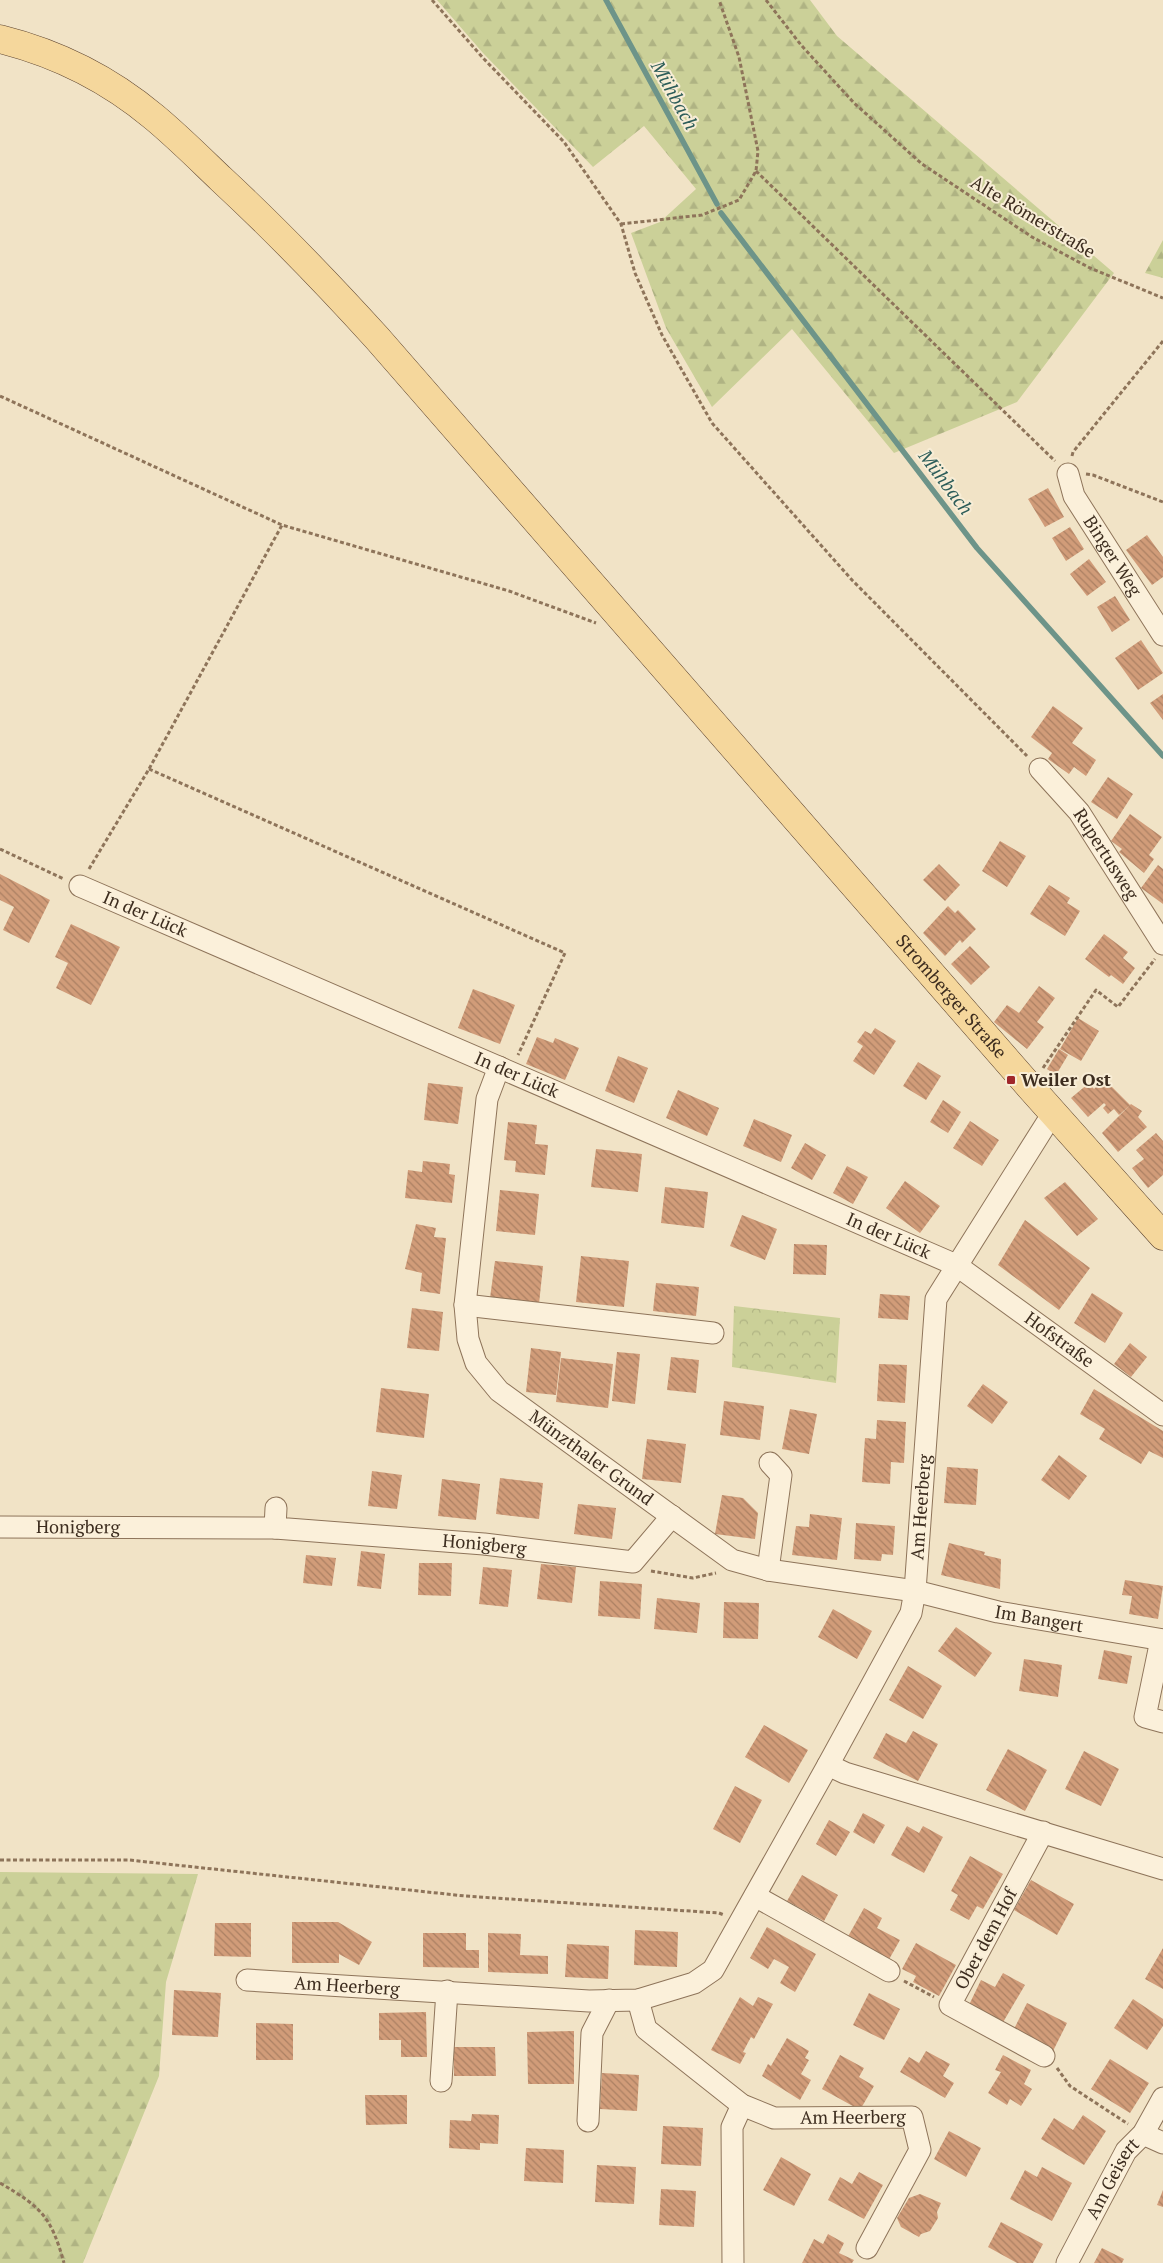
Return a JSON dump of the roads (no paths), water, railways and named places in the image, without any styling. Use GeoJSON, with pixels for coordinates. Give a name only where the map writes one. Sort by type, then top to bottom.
{"type":"FeatureCollection","features":[{"type":"Feature","properties":{"kind":"main road"},"geometry":{"type":"LineString","coordinates":[[0,25],[64,46],[90,58],[139,88],[163,106],[205,146],[240,185],[265,219]]}},
{"type":"Feature","properties":{"kind":"main road"},"geometry":{"type":"LineString","coordinates":[[0,39],[41,51],[69,63],[116,90],[154,116],[265,219]]}},
{"type":"Feature","properties":{"kind":"main road","name":"Stromberger Straße"},"geometry":{"type":"LineString","coordinates":[[265,219],[377,338],[1030,1087],[1163,1236]]}},
{"type":"Feature","properties":{"kind":"street","name":"Binger Weg"},"geometry":{"type":"LineString","coordinates":[[1068,474],[1074,496],[1163,635]]}},
{"type":"Feature","properties":{"kind":"street","name":"Rupertusweg"},"geometry":{"type":"LineString","coordinates":[[1040,769],[1079,812],[1160,950]]}},
{"type":"Feature","properties":{"kind":"street","name":"In der Lück"},"geometry":{"type":"LineString","coordinates":[[80,886],[956,1265]]}},
{"type":"Feature","properties":{"kind":"street","name":"Münzthaler Grund"},"geometry":{"type":"LineString","coordinates":[[505,1069],[487,1099],[465,1305],[468,1339],[476,1363],[499,1391],[732,1560],[768,1570],[915,1591]]}},
{"type":"Feature","properties":{"kind":"street","name":"Am Heerberg"},"geometry":{"type":"LineString","coordinates":[[247,1980],[589,2001],[638,2000],[694,1984],[713,1970],[911,1613],[915,1591],[936,1299],[1046,1124],[1056,1116]]}},
{"type":"Feature","properties":{"kind":"street","name":"Hofstraße"},"geometry":{"type":"LineString","coordinates":[[956,1265],[1163,1415]]}},
{"type":"Feature","properties":{"kind":"street"},"geometry":{"type":"LineString","coordinates":[[465,1305],[713,1333]]}},
{"type":"Feature","properties":{"kind":"street"},"geometry":{"type":"LineString","coordinates":[[768,1570],[781,1475],[770,1463]]}},
{"type":"Feature","properties":{"kind":"street","name":"Honigberg"},"geometry":{"type":"LineString","coordinates":[[0,1527],[276,1518],[633,1562],[672,1516]]}},
{"type":"Feature","properties":{"kind":"street","name":"Im Bangert"},"geometry":{"type":"LineString","coordinates":[[915,1591],[998,1612],[1162,1640]]}},
{"type":"Feature","properties":{"kind":"street"},"geometry":{"type":"LineString","coordinates":[[1162,1640],[1145,1717],[1163,1722]]}},
{"type":"Feature","properties":{"kind":"street"},"geometry":{"type":"LineString","coordinates":[[828,1765],[844,1773],[1163,1869]]}},
{"type":"Feature","properties":{"kind":"street","name":"Ober dem Hof"},"geometry":{"type":"LineString","coordinates":[[1043,1832],[950,2005],[1044,2056]]}},
{"type":"Feature","properties":{"kind":"street"},"geometry":{"type":"LineString","coordinates":[[755,1896],[889,1972]]}},
{"type":"Feature","properties":{"kind":"street"},"geometry":{"type":"LineString","coordinates":[[441,2081],[447,1992]]}},
{"type":"Feature","properties":{"kind":"street"},"geometry":{"type":"LineString","coordinates":[[588,2120],[592,2032],[609,2000]]}},
{"type":"Feature","properties":{"kind":"street","name":"Am Heerberg"},"geometry":{"type":"LineString","coordinates":[[638,2000],[646,2029],[742,2105],[774,2118],[912,2116],[920,2150],[867,2248]]}},
{"type":"Feature","properties":{"kind":"street","name":"Am Geisert"},"geometry":{"type":"LineString","coordinates":[[1067,2263],[1126,2151],[1142,2134],[1163,2098]]}},
{"type":"Feature","properties":{"kind":"street"},"geometry":{"type":"LineString","coordinates":[[733,2263],[732,2128],[742,2105]]}},
{"type":"Feature","properties":{"kind":"street"},"geometry":{"type":"LineString","coordinates":[[1142,2134],[1163,2143]]}},
{"type":"Feature","properties":{"kind":"waterway","name":"Mühbach"},"geometry":{"type":"LineString","coordinates":[[606,0],[717,204]]}},
{"type":"Feature","properties":{"kind":"waterway","name":"Mühbach"},"geometry":{"type":"LineString","coordinates":[[721,213],[977,548],[1163,756]]}},
{"type":"Feature","properties":{"kind":"place","name":"Weiler Ost"},"geometry":{"type":"Point","coordinates":[1011,1080]}}]}
